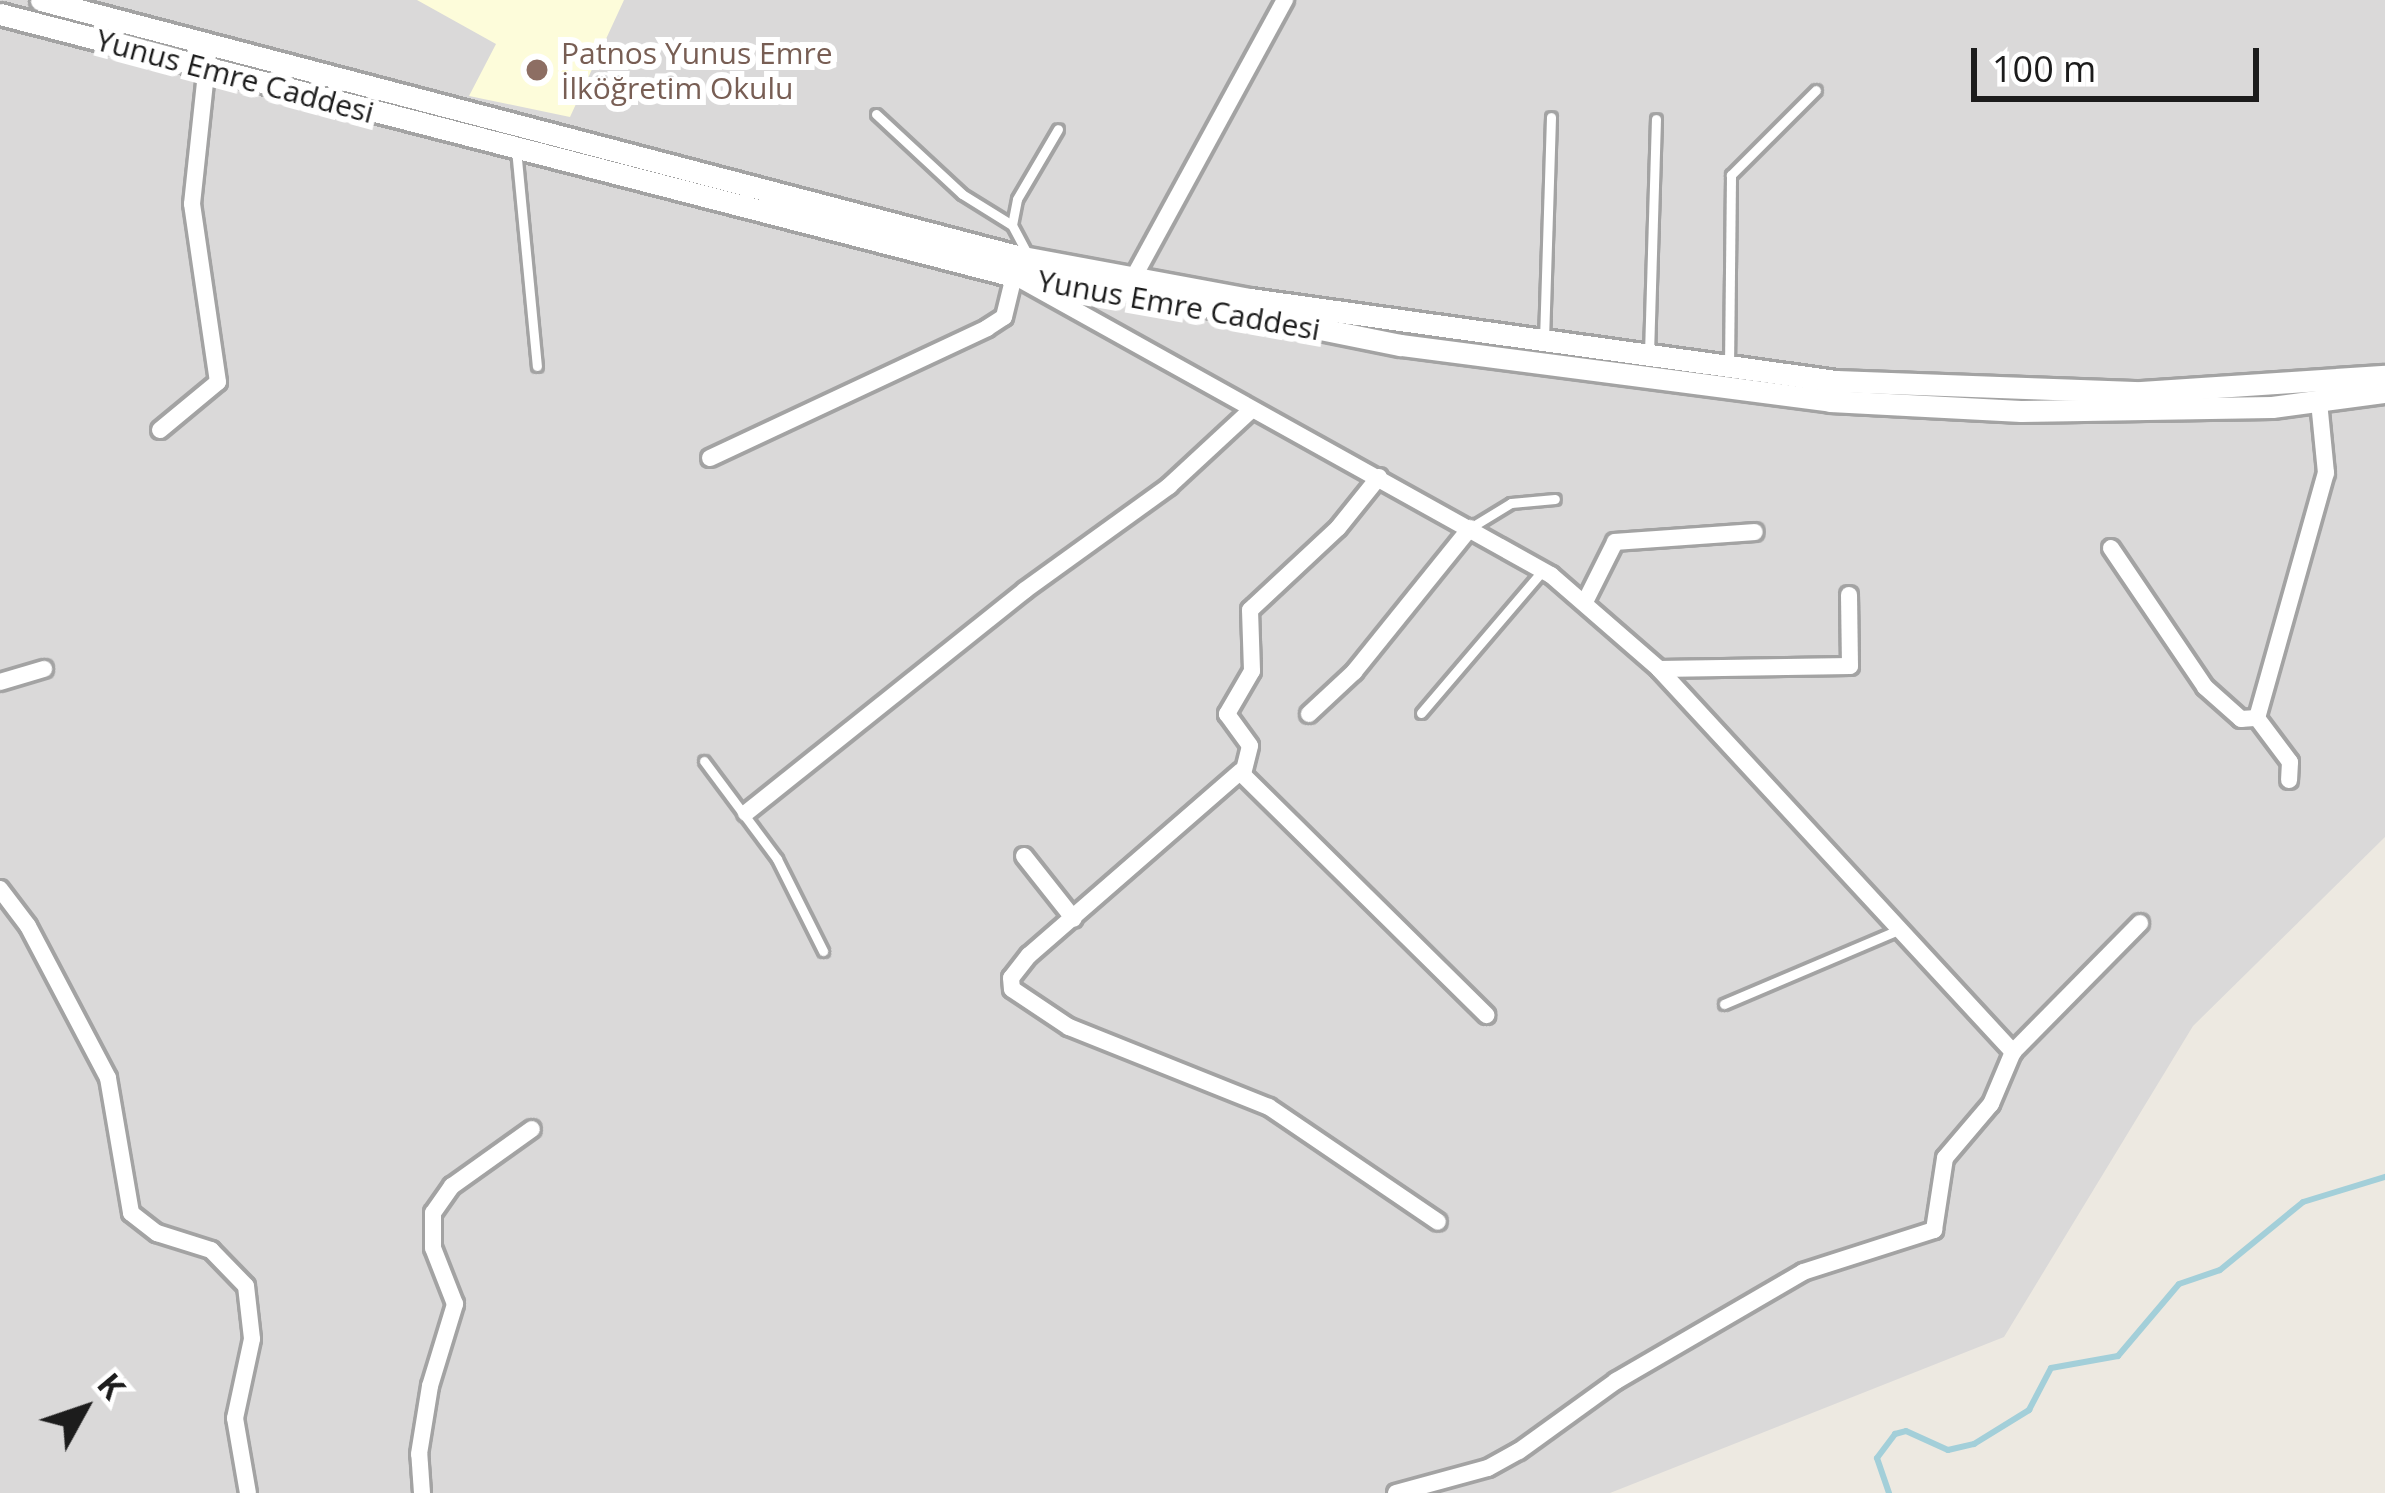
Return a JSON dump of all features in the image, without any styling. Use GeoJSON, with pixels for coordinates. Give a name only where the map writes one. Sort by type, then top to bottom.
{"type":"FeatureCollection","features":[{"type":"Feature","properties":{"kind":"street","name":"Yunus Emre Caddesi"},"geometry":{"type":"LineString","coordinates":[[41,0],[1029,258],[1401,345],[1830,401],[2145,413],[2385,392]]}},
{"type":"Feature","properties":{"kind":"street"},"geometry":{"type":"LineString","coordinates":[[1131,282],[1285,0]]}},
{"type":"Feature","properties":{"kind":"street","name":"Yunus Emre Caddesi"},"geometry":{"type":"LineString","coordinates":[[0,14],[1014,276],[1131,282],[1544,344],[1835,381],[2140,392],[2385,376]]}},
{"type":"Feature","properties":{"kind":"street"},"geometry":{"type":"LineString","coordinates":[[160,430],[218,382],[192,204],[202,69],[209,44]]}},
{"type":"Feature","properties":{"kind":"street"},"geometry":{"type":"LineString","coordinates":[[710,458],[987,328],[1004,316],[1014,276],[1544,570],[1659,669],[1895,931],[2013,1052]]}},
{"type":"Feature","properties":{"kind":"street"},"geometry":{"type":"LineString","coordinates":[[2257,718],[2326,473],[2319,400]]}},
{"type":"Feature","properties":{"kind":"street"},"geometry":{"type":"LineString","coordinates":[[746,813],[1169,486],[1250,411]]}},
{"type":"Feature","properties":{"kind":"street"},"geometry":{"type":"LineString","coordinates":[[1379,477],[1338,528],[1250,610],[1252,671],[1227,713],[1250,746],[1241,771],[1016,969],[1012,989],[1022,1000],[1069,1027],[1269,1107],[1438,1222]]}},
{"type":"Feature","properties":{"kind":"street"},"geometry":{"type":"LineString","coordinates":[[1309,714],[1354,672],[1470,529]]}},
{"type":"Feature","properties":{"kind":"street"},"geometry":{"type":"LineString","coordinates":[[1585,602],[1615,542],[1755,532]]}},
{"type":"Feature","properties":{"kind":"street"},"geometry":{"type":"LineString","coordinates":[[2111,548],[2205,687],[2241,719],[2257,718]]}},
{"type":"Feature","properties":{"kind":"street"},"geometry":{"type":"LineString","coordinates":[[1659,669],[1850,667],[1849,596]]}},
{"type":"Feature","properties":{"kind":"street"},"geometry":{"type":"LineString","coordinates":[[0,682],[44,669]]}},
{"type":"Feature","properties":{"kind":"street"},"geometry":{"type":"LineString","coordinates":[[2257,718],[2290,761],[2289,780]]}},
{"type":"Feature","properties":{"kind":"street"},"geometry":{"type":"LineString","coordinates":[[1241,771],[1486,1015]]}},
{"type":"Feature","properties":{"kind":"street"},"geometry":{"type":"LineString","coordinates":[[1024,856],[1074,919]]}},
{"type":"Feature","properties":{"kind":"street"},"geometry":{"type":"LineString","coordinates":[[0,889],[28,926],[108,1078],[131,1214],[157,1233],[211,1250],[246,1286],[251,1339],[235,1418],[248,1493]]}},
{"type":"Feature","properties":{"kind":"street"},"geometry":{"type":"LineString","coordinates":[[1396,1493],[1519,1451],[1616,1381],[1802,1271],[1934,1230],[1945,1157],[1991,1104],[2013,1052],[2140,923]]}},
{"type":"Feature","properties":{"kind":"street"},"geometry":{"type":"LineString","coordinates":[[422,1493],[419,1454],[430,1386],[455,1304],[433,1248],[433,1213],[452,1186],[532,1129]]}},
{"type":"Feature","properties":{"kind":"lane"},"geometry":{"type":"LineString","coordinates":[[1729,367],[1732,175],[1816,90]]}},
{"type":"Feature","properties":{"kind":"lane"},"geometry":{"type":"LineString","coordinates":[[876,114],[962,194],[1012,225],[1029,258]]}},
{"type":"Feature","properties":{"kind":"lane"},"geometry":{"type":"LineString","coordinates":[[1544,344],[1551,117]]}},
{"type":"Feature","properties":{"kind":"lane"},"geometry":{"type":"LineString","coordinates":[[1649,358],[1656,119]]}},
{"type":"Feature","properties":{"kind":"lane"},"geometry":{"type":"LineString","coordinates":[[1012,225],[1017,199],[1058,129]]}},
{"type":"Feature","properties":{"kind":"lane"},"geometry":{"type":"LineString","coordinates":[[516,149],[537,366]]}},
{"type":"Feature","properties":{"kind":"lane"},"geometry":{"type":"LineString","coordinates":[[1470,529],[1511,503],[1555,499]]}},
{"type":"Feature","properties":{"kind":"lane"},"geometry":{"type":"LineString","coordinates":[[1420,712],[1544,570]]}},
{"type":"Feature","properties":{"kind":"lane"},"geometry":{"type":"LineString","coordinates":[[704,761],[746,813],[823,951]]}},
{"type":"Feature","properties":{"kind":"lane"},"geometry":{"type":"LineString","coordinates":[[1724,1004],[1895,931]]}},
{"type":"Feature","properties":{"kind":"shaded area"},"geometry":{"type":"Polygon","coordinates":[[[0,0],[2385,0],[2385,837],[2193,1026],[2004,1337],[1610,1493],[0,1493],[0,0]]]}},
{"type":"Feature","properties":{"kind":"shaded area","name":"Patnos Yunus Emre İlköğretim Okulu"},"geometry":{"type":"Polygon","coordinates":[[[417,0],[624,0],[570,117],[469,96],[496,44],[417,0]]]}},
{"type":"Feature","properties":{"kind":"waterway"},"geometry":{"type":"LineString","coordinates":[[1889,1493],[1877,1458],[1895,1434],[1906,1431],[1948,1450],[1974,1444],[2029,1410],[2051,1368],[2118,1356],[2179,1284],[2220,1270],[2303,1202],[2385,1177]]}},
{"type":"Feature","properties":{"kind":"place","name":"Patnos Yunus Emre İlköğretim Okulu"},"geometry":{"type":"Point","coordinates":[537,70]}}]}
